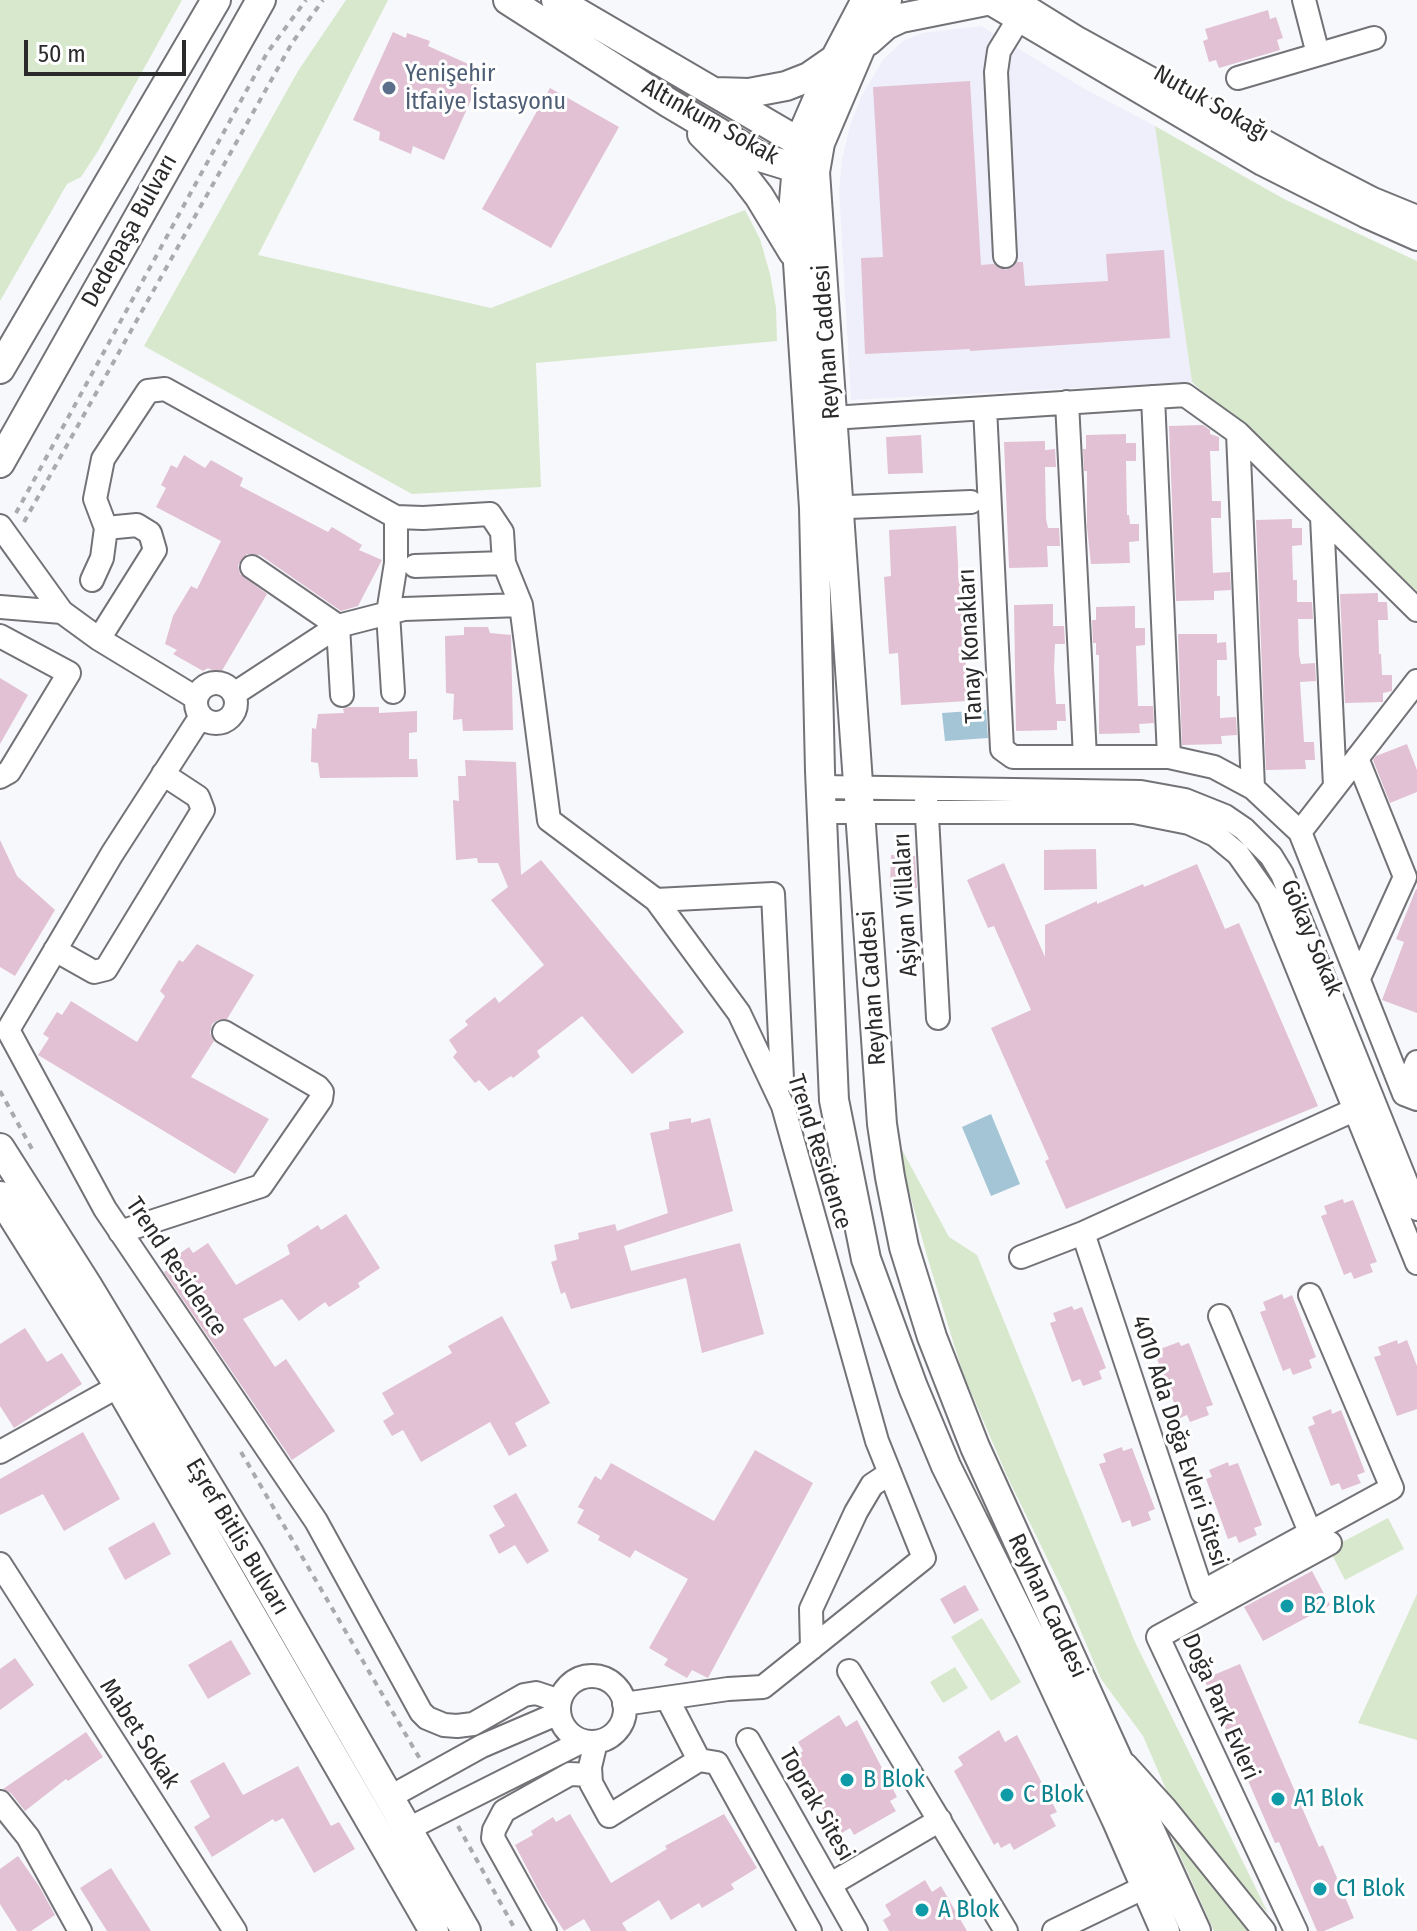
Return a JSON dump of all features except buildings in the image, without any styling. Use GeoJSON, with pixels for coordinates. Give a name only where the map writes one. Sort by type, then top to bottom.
{"type":"FeatureCollection","features":[{"type":"Feature","properties":{"kind":"main road","name":"Dedepaşa Bulvarı"},"geometry":{"type":"LineString","coordinates":[[0,369],[216,0]]}},
{"type":"Feature","properties":{"kind":"main road","name":"Dedepaşa Bulvarı"},"geometry":{"type":"LineString","coordinates":[[0,463],[261,0]]}},
{"type":"Feature","properties":{"kind":"main road","name":"Altınkum Sokak"},"geometry":{"type":"LineString","coordinates":[[508,0],[760,157],[804,157]]}},
{"type":"Feature","properties":{"kind":"main road","name":"Altınkum Sokak"},"geometry":{"type":"LineString","coordinates":[[556,0],[713,91],[804,157]]}},
{"type":"Feature","properties":{"kind":"main road"},"geometry":{"type":"LineString","coordinates":[[804,157],[835,59],[866,0]]}},
{"type":"Feature","properties":{"kind":"main road","name":"Reyhan Caddesi"},"geometry":{"type":"LineString","coordinates":[[887,0],[861,47],[820,143],[804,157],[794,201],[796,259],[861,799],[882,1124],[904,1247],[932,1337],[975,1447],[1117,1755],[1158,1881],[1165,1931]]}},
{"type":"Feature","properties":{"kind":"main road"},"geometry":{"type":"LineString","coordinates":[[861,47],[886,25],[901,18],[985,0]]}},
{"type":"Feature","properties":{"kind":"main road"},"geometry":{"type":"LineString","coordinates":[[713,91],[765,92],[809,77],[835,59]]}},
{"type":"Feature","properties":{"kind":"main road"},"geometry":{"type":"LineString","coordinates":[[669,103],[742,174],[779,226],[796,259]]}},
{"type":"Feature","properties":{"kind":"main road","name":"Reyhan Caddesi"},"geometry":{"type":"LineString","coordinates":[[804,157],[815,172],[832,418],[827,508],[822,800],[834,1100],[866,1259],[946,1466],[1158,1881],[1196,1931]]}},
{"type":"Feature","properties":{"kind":"main road","name":"Eşref Bitlis Bulvarı"},"geometry":{"type":"LineString","coordinates":[[0,1148],[87,1285],[242,1542],[466,1931]]}},
{"type":"Feature","properties":{"kind":"main road","name":"Eşref Bitlis Bulvarı"},"geometry":{"type":"LineString","coordinates":[[0,1196],[119,1386],[434,1931]]}},
{"type":"Feature","properties":{"kind":"street","name":"Nutuk Sokağı"},"geometry":{"type":"LineString","coordinates":[[985,0],[1017,10],[1079,39],[1313,168],[1373,199],[1417,217]]}},
{"type":"Feature","properties":{"kind":"street"},"geometry":{"type":"LineString","coordinates":[[1304,0],[1318,54]]}},
{"type":"Feature","properties":{"kind":"street"},"geometry":{"type":"LineString","coordinates":[[1005,256],[996,72],[999,51],[1017,10]]}},
{"type":"Feature","properties":{"kind":"street","name":"Nutuk Sokağı"},"geometry":{"type":"LineString","coordinates":[[1017,10],[1262,164],[1417,239]]}},
{"type":"Feature","properties":{"kind":"street"},"geometry":{"type":"LineString","coordinates":[[1238,78],[1374,38]]}},
{"type":"Feature","properties":{"kind":"street"},"geometry":{"type":"LineString","coordinates":[[92,580],[102,558],[106,528],[95,499],[103,459],[148,391],[165,389],[396,517],[396,563],[388,613],[393,692]]}},
{"type":"Feature","properties":{"kind":"street"},"geometry":{"type":"LineString","coordinates":[[832,418],[1185,395],[1238,433],[1417,610]]}},
{"type":"Feature","properties":{"kind":"street"},"geometry":{"type":"LineString","coordinates":[[1153,397],[1169,757]]}},
{"type":"Feature","properties":{"kind":"street"},"geometry":{"type":"LineString","coordinates":[[1067,402],[1085,757]]}},
{"type":"Feature","properties":{"kind":"street","name":"Tanay Konakları"},"geometry":{"type":"LineString","coordinates":[[985,408],[1002,749],[1013,757],[1169,757],[1214,767],[1253,788],[1300,832],[1410,1097]]}},
{"type":"Feature","properties":{"kind":"street"},"geometry":{"type":"LineString","coordinates":[[1238,433],[1253,788]]}},
{"type":"Feature","properties":{"kind":"street"},"geometry":{"type":"LineString","coordinates":[[827,508],[971,502]]}},
{"type":"Feature","properties":{"kind":"street","name":"Trend Residence"},"geometry":{"type":"LineString","coordinates":[[396,517],[490,514],[502,532],[504,563],[521,605],[549,820],[656,900],[739,1013],[783,1106],[877,1441],[924,1558],[763,1687],[624,1704]]}},
{"type":"Feature","properties":{"kind":"street"},"geometry":{"type":"LineString","coordinates":[[1322,517],[1335,786]]}},
{"type":"Feature","properties":{"kind":"street"},"geometry":{"type":"LineString","coordinates":[[99,639],[155,550],[150,533],[137,525],[106,528]]}},
{"type":"Feature","properties":{"kind":"street"},"geometry":{"type":"LineString","coordinates":[[6,533],[62,612],[198,707],[212,723],[225,721],[234,711],[234,694],[225,685],[213,683],[201,689],[198,707]]}},
{"type":"Feature","properties":{"kind":"street"},"geometry":{"type":"LineString","coordinates":[[415,566],[504,563]]}},
{"type":"Feature","properties":{"kind":"street"},"geometry":{"type":"LineString","coordinates":[[252,567],[338,626]]}},
{"type":"Feature","properties":{"kind":"street"},"geometry":{"type":"LineString","coordinates":[[234,694],[338,626],[404,609],[521,605]]}},
{"type":"Feature","properties":{"kind":"street"},"geometry":{"type":"LineString","coordinates":[[0,607],[62,612]]}},
{"type":"Feature","properties":{"kind":"street"},"geometry":{"type":"LineString","coordinates":[[338,626],[342,695]]}},
{"type":"Feature","properties":{"kind":"street"},"geometry":{"type":"LineString","coordinates":[[0,636],[69,673],[9,772],[0,777]]}},
{"type":"Feature","properties":{"kind":"street"},"geometry":{"type":"LineString","coordinates":[[1300,832],[1417,684]]}},
{"type":"Feature","properties":{"kind":"street","name":"Trend Residence"},"geometry":{"type":"LineString","coordinates":[[198,707],[163,774],[8,1030],[120,1232],[316,1521],[421,1712],[444,1725],[457,1726],[473,1724],[524,1695],[536,1693],[560,1707]]}},
{"type":"Feature","properties":{"kind":"street"},"geometry":{"type":"LineString","coordinates":[[1357,758],[1405,877],[1359,978]]}},
{"type":"Feature","properties":{"kind":"street"},"geometry":{"type":"LineString","coordinates":[[55,950],[94,972],[106,969],[203,810],[198,797],[163,774]]}},
{"type":"Feature","properties":{"kind":"street","name":"Gökay Sokak"},"geometry":{"type":"LineString","coordinates":[[822,800],[926,800],[1134,812],[1189,823],[1215,835],[1238,854],[1269,898],[1363,1106],[1417,1209]]}},
{"type":"Feature","properties":{"kind":"street","name":"Aşiyan Villaları"},"geometry":{"type":"LineString","coordinates":[[926,800],[938,1018]]}},
{"type":"Feature","properties":{"kind":"street"},"geometry":{"type":"LineString","coordinates":[[656,900],[773,894],[782,1079],[776,1091]]}},
{"type":"Feature","properties":{"kind":"street"},"geometry":{"type":"LineString","coordinates":[[120,1232],[261,1186],[321,1099],[322,1092],[318,1087],[224,1032]]}},
{"type":"Feature","properties":{"kind":"street"},"geometry":{"type":"LineString","coordinates":[[1410,1097],[1417,1062]]}},
{"type":"Feature","properties":{"kind":"street"},"geometry":{"type":"LineString","coordinates":[[1021,1257],[1083,1233],[1363,1106]]}},
{"type":"Feature","properties":{"kind":"street","name":"Gökay Sokak"},"geometry":{"type":"LineString","coordinates":[[1363,1106],[1417,1263]]}},
{"type":"Feature","properties":{"kind":"street","name":"4010 Ada Doğa Evleri Sitesi"},"geometry":{"type":"LineString","coordinates":[[1083,1233],[1202,1592],[1320,1537],[1392,1488],[1310,1295]]}},
{"type":"Feature","properties":{"kind":"street"},"geometry":{"type":"LineString","coordinates":[[1220,1316],[1320,1537]]}},
{"type":"Feature","properties":{"kind":"street"},"geometry":{"type":"LineString","coordinates":[[0,1452],[119,1386]]}},
{"type":"Feature","properties":{"kind":"street"},"geometry":{"type":"LineString","coordinates":[[812,1648],[811,1609],[856,1512],[872,1485],[890,1473]]}},
{"type":"Feature","properties":{"kind":"street","name":"Doğa Park Evleri"},"geometry":{"type":"LineString","coordinates":[[1296,1931],[1158,1637],[1320,1537]]}},
{"type":"Feature","properties":{"kind":"street","name":"Mabet Sokak"},"geometry":{"type":"LineString","coordinates":[[0,1564],[235,1931]]}},
{"type":"Feature","properties":{"kind":"street"},"geometry":{"type":"LineString","coordinates":[[849,1671],[1006,1931]]}},
{"type":"Feature","properties":{"kind":"street"},"geometry":{"type":"LineString","coordinates":[[408,1829],[590,1741],[608,1737],[618,1729],[624,1704],[620,1692],[611,1682],[587,1676],[575,1680],[565,1689],[560,1707],[563,1726],[572,1735],[590,1741]]}},
{"type":"Feature","properties":{"kind":"street"},"geometry":{"type":"LineString","coordinates":[[667,1698],[699,1760]]}},
{"type":"Feature","properties":{"kind":"street"},"geometry":{"type":"LineString","coordinates":[[390,1797],[560,1707]]}},
{"type":"Feature","properties":{"kind":"street","name":"Toprak Sitesi"},"geometry":{"type":"LineString","coordinates":[[748,1740],[831,1884],[940,1820]]}},
{"type":"Feature","properties":{"kind":"street"},"geometry":{"type":"LineString","coordinates":[[590,1741],[590,1775],[594,1791],[609,1816],[699,1760],[717,1763],[810,1931]]}},
{"type":"Feature","properties":{"kind":"street"},"geometry":{"type":"LineString","coordinates":[[1117,1755],[1165,1808],[1264,1931]]}},
{"type":"Feature","properties":{"kind":"street"},"geometry":{"type":"LineString","coordinates":[[545,1931],[493,1838],[494,1830],[504,1811],[570,1774],[590,1775]]}},
{"type":"Feature","properties":{"kind":"street"},"geometry":{"type":"LineString","coordinates":[[0,1802],[28,1837],[80,1931]]}},
{"type":"Feature","properties":{"kind":"street"},"geometry":{"type":"LineString","coordinates":[[1054,1931],[1158,1881]]}},
{"type":"Feature","properties":{"kind":"street"},"geometry":{"type":"LineString","coordinates":[[831,1884],[856,1931]]}},
{"type":"Feature","properties":{"kind":"path"},"geometry":{"type":"LineString","coordinates":[[6,533],[267,53],[306,0]]}},
{"type":"Feature","properties":{"kind":"path"},"geometry":{"type":"LineString","coordinates":[[6,533],[292,43],[323,0]]}},
{"type":"Feature","properties":{"kind":"path"},"geometry":{"type":"LineString","coordinates":[[237,1445],[430,1775]]}},
{"type":"Feature","properties":{"kind":"path"},"geometry":{"type":"LineString","coordinates":[[449,1808],[516,1931]]}},
{"type":"Feature","properties":{"kind":"shaded area"},"geometry":{"type":"Polygon","coordinates":[[[981,26],[1085,89],[1155,126],[1192,382],[851,400],[839,190],[850,125],[861,97],[883,60],[903,41],[922,33],[981,26]]]}},
{"type":"Feature","properties":{"kind":"green space"},"geometry":{"type":"Polygon","coordinates":[[[0,0],[182,0],[98,151],[81,177],[67,184],[0,301],[0,0]]]}},
{"type":"Feature","properties":{"kind":"green space"},"geometry":{"type":"Polygon","coordinates":[[[346,0],[388,0],[258,255],[491,308],[745,210],[760,239],[770,274],[776,308],[777,341],[536,363],[541,487],[412,494],[144,346],[298,71],[346,0]]]}},
{"type":"Feature","properties":{"kind":"green space"},"geometry":{"type":"Polygon","coordinates":[[[1155,126],[1284,199],[1417,261],[1417,591],[1192,382],[1155,126]]]}},
{"type":"Feature","properties":{"kind":"green space"},"geometry":{"type":"Polygon","coordinates":[[[900,1146],[949,1237],[977,1255],[1135,1642],[1268,1913],[1177,1815],[1143,1736],[1101,1679],[962,1371],[903,1169],[900,1146]]]}},
{"type":"Feature","properties":{"kind":"green space"},"geometry":{"type":"Polygon","coordinates":[[[1388,1518],[1404,1549],[1345,1580],[1329,1549],[1388,1518]]]}},
{"type":"Feature","properties":{"kind":"green space"},"geometry":{"type":"Polygon","coordinates":[[[1417,1594],[1417,1740],[1358,1723],[1417,1594]]]}},
{"type":"Feature","properties":{"kind":"green space"},"geometry":{"type":"Polygon","coordinates":[[[982,1618],[1021,1682],[991,1701],[951,1637],[982,1618]]]}},
{"type":"Feature","properties":{"kind":"green space"},"geometry":{"type":"Polygon","coordinates":[[[955,1667],[968,1688],[943,1703],[930,1682],[955,1667]]]}},
{"type":"Feature","properties":{"kind":"green space"},"geometry":{"type":"Polygon","coordinates":[[[1170,1833],[1213,1877],[1258,1931],[1214,1931],[1170,1833]]]}},
{"type":"Feature","properties":{"kind":"water"},"geometry":{"type":"Polygon","coordinates":[[[986,710],[988,738],[945,741],[942,713],[986,710]]]}},
{"type":"Feature","properties":{"kind":"water"},"geometry":{"type":"Polygon","coordinates":[[[991,1114],[1020,1184],[991,1196],[962,1127],[991,1114]]]}},
{"type":"Feature","properties":{"kind":"place","name":"Yenişehir İtfaiye İstasyonu"},"geometry":{"type":"Point","coordinates":[389,88]}},
{"type":"Feature","properties":{"kind":"place","name":"B2 Blok"},"geometry":{"type":"Point","coordinates":[1287,1606]}},
{"type":"Feature","properties":{"kind":"place","name":"B Blok"},"geometry":{"type":"Point","coordinates":[847,1780]}},
{"type":"Feature","properties":{"kind":"place","name":"C Blok"},"geometry":{"type":"Point","coordinates":[1007,1795]}},
{"type":"Feature","properties":{"kind":"place","name":"A1 Blok"},"geometry":{"type":"Point","coordinates":[1278,1799]}},
{"type":"Feature","properties":{"kind":"place","name":"C1 Blok"},"geometry":{"type":"Point","coordinates":[1320,1889]}},
{"type":"Feature","properties":{"kind":"place","name":"A Blok"},"geometry":{"type":"Point","coordinates":[922,1910]}}]}
